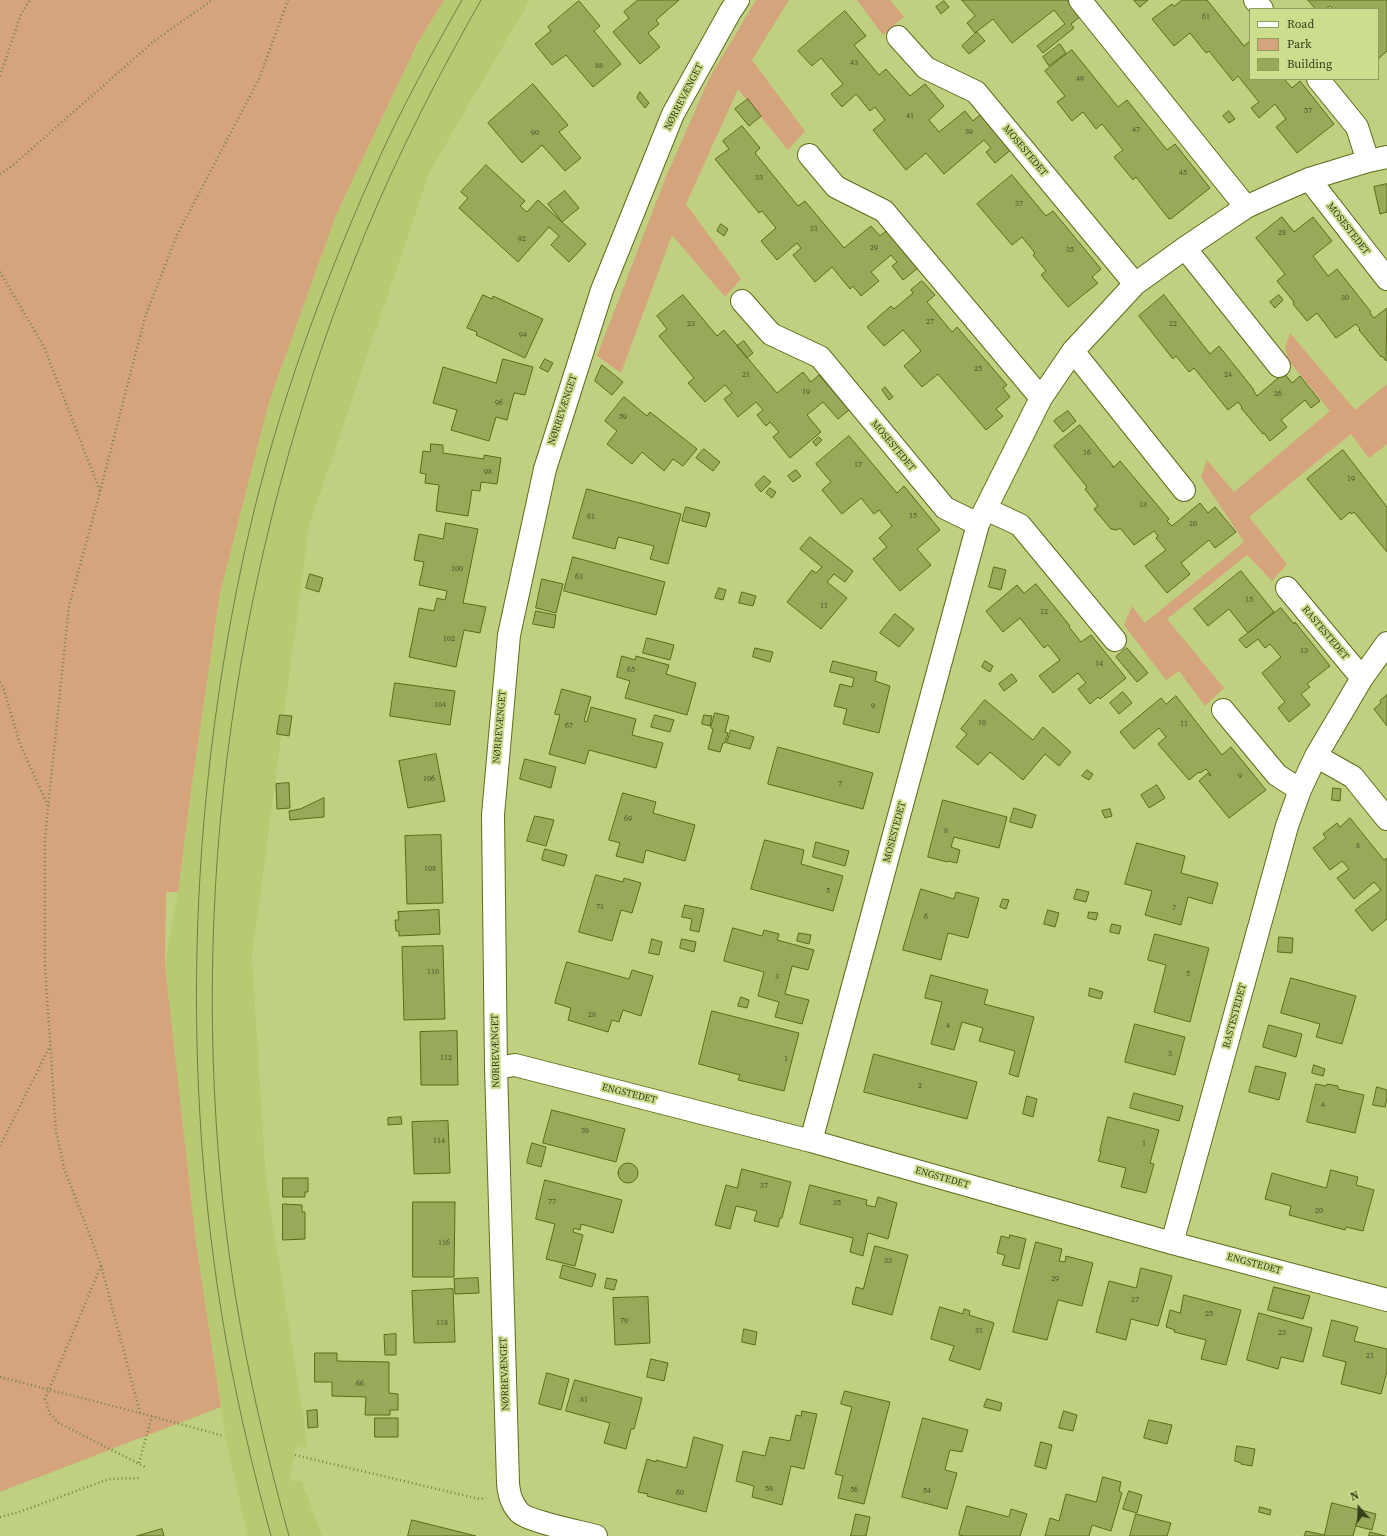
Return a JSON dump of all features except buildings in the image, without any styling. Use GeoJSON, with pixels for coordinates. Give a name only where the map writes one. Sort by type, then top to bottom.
{"type":"FeatureCollection","features":[{"type":"Feature","properties":{"kind":"street","name":"NØRREVÆNGET"},"geometry":{"type":"LineString","coordinates":[[510,1498],[508,1475],[496,1068],[493,815],[508,635],[545,469],[602,290],[673,114],[738,0]]}},
{"type":"Feature","properties":{"kind":"street"},"geometry":{"type":"LineString","coordinates":[[1080,0],[1246,207]]}},
{"type":"Feature","properties":{"kind":"street"},"geometry":{"type":"LineString","coordinates":[[1255,0],[1261,8]]}},
{"type":"Feature","properties":{"kind":"street","name":"MOSESTEDET"},"geometry":{"type":"LineString","coordinates":[[898,37],[926,68],[976,92],[1135,284]]}},
{"type":"Feature","properties":{"kind":"street","name":"MOSESTEDET"},"geometry":{"type":"LineString","coordinates":[[811,1141],[982,516],[1041,398],[1073,351],[1135,284],[1184,248],[1246,207],[1309,179],[1378,159],[1357,127],[1319,80]]}},
{"type":"Feature","properties":{"kind":"street"},"geometry":{"type":"LineString","coordinates":[[809,155],[836,187],[884,211],[1041,398]]}},
{"type":"Feature","properties":{"kind":"street","name":"MOSESTEDET"},"geometry":{"type":"LineString","coordinates":[[1309,179],[1387,279]]}},
{"type":"Feature","properties":{"kind":"street"},"geometry":{"type":"LineString","coordinates":[[1184,248],[1279,366]]}},
{"type":"Feature","properties":{"kind":"street","name":"MOSESTEDET"},"geometry":{"type":"LineString","coordinates":[[742,301],[771,334],[820,357],[944,508],[1020,525],[1115,640]]}},
{"type":"Feature","properties":{"kind":"street"},"geometry":{"type":"LineString","coordinates":[[1073,351],[1184,490]]}},
{"type":"Feature","properties":{"kind":"street","name":"RASTESTEDET"},"geometry":{"type":"LineString","coordinates":[[1287,588],[1362,678]]}},
{"type":"Feature","properties":{"kind":"street","name":"RASTESTEDET"},"geometry":{"type":"LineString","coordinates":[[1172,1243],[1287,826],[1300,790],[1316,756],[1362,678],[1387,643]]}},
{"type":"Feature","properties":{"kind":"street"},"geometry":{"type":"LineString","coordinates":[[1223,710],[1277,775],[1300,790]]}},
{"type":"Feature","properties":{"kind":"street"},"geometry":{"type":"LineString","coordinates":[[1316,756],[1353,777],[1387,819]]}},
{"type":"Feature","properties":{"kind":"street","name":"ENGSTEDET"},"geometry":{"type":"LineString","coordinates":[[496,1068],[515,1065],[811,1141],[1172,1243],[1387,1300]]}},
{"type":"Feature","properties":{"kind":"street"},"geometry":{"type":"LineString","coordinates":[[510,1498],[520,1513],[533,1520],[596,1536]]}},
{"type":"Feature","properties":{"kind":"path"},"geometry":{"type":"LineString","coordinates":[[0,76],[21,14],[30,0]]}},
{"type":"Feature","properties":{"kind":"path"},"geometry":{"type":"LineString","coordinates":[[0,174],[12,166],[153,42],[212,0]]}},
{"type":"Feature","properties":{"kind":"path"},"geometry":{"type":"LineString","coordinates":[[140,1413],[101,1265],[64,1168],[57,1138],[45,966],[45,837],[69,606],[145,317],[177,235],[259,79],[288,0]]}},
{"type":"Feature","properties":{"kind":"path"},"geometry":{"type":"LineString","coordinates":[[0,272],[44,348],[100,492]]}},
{"type":"Feature","properties":{"kind":"path"},"geometry":{"type":"LineString","coordinates":[[0,682],[4,690],[20,744],[49,806]]}},
{"type":"Feature","properties":{"kind":"path"},"geometry":{"type":"LineString","coordinates":[[0,1146],[50,1047]]}},
{"type":"Feature","properties":{"kind":"path"},"geometry":{"type":"LineString","coordinates":[[101,1265],[45,1399],[50,1414],[59,1423],[145,1467]]}},
{"type":"Feature","properties":{"kind":"path"},"geometry":{"type":"LineString","coordinates":[[0,1377],[224,1436]]}},
{"type":"Feature","properties":{"kind":"path"},"geometry":{"type":"LineString","coordinates":[[139,1463],[152,1416]]}},
{"type":"Feature","properties":{"kind":"path"},"geometry":{"type":"LineString","coordinates":[[295,1455],[479,1498],[510,1498]]}},
{"type":"Feature","properties":{"kind":"path"},"geometry":{"type":"LineString","coordinates":[[0,1517],[19,1512],[109,1479],[139,1478]]}},
{"type":"Feature","properties":{"kind":"shaded area"},"geometry":{"type":"Polygon","coordinates":[[[444,0],[530,0],[430,171],[309,526],[252,957],[266,1179],[307,1448],[296,1447],[289,1480],[302,1482],[322,1536],[248,1536],[227,1445],[196,1242],[165,965],[178,892],[220,593],[269,402],[336,215],[418,42],[444,0]]]}},
{"type":"Feature","properties":{"kind":"green space"},"geometry":{"type":"Polygon","coordinates":[[[0,0],[444,0],[418,42],[336,215],[269,402],[220,593],[178,892],[166,892],[165,965],[196,1242],[221,1407],[0,1492],[0,0]]]}},
{"type":"Feature","properties":{"kind":"green space"},"geometry":{"type":"Polygon","coordinates":[[[756,0],[789,0],[752,60],[805,131],[788,150],[738,89],[686,204],[741,279],[725,297],[672,235],[621,373],[597,356],[665,179],[710,77],[756,0]]]}},
{"type":"Feature","properties":{"kind":"green space"},"geometry":{"type":"Polygon","coordinates":[[[857,0],[890,0],[904,17],[883,35],[857,0]]]}},
{"type":"Feature","properties":{"kind":"green space"},"geometry":{"type":"Polygon","coordinates":[[[1290,333],[1355,410],[1387,384],[1387,444],[1369,458],[1351,434],[1249,517],[1287,564],[1272,581],[1247,555],[1167,619],[1224,688],[1205,706],[1179,671],[1166,680],[1124,625],[1132,606],[1145,623],[1244,542],[1201,477],[1207,460],[1234,492],[1330,411],[1288,360],[1285,347],[1290,333]]]}},
{"type":"Feature","properties":{"kind":"tram line"},"geometry":{"type":"LineString","coordinates":[[271,1536],[243,1424],[221,1310],[208,1213],[200,1115],[197,1018],[198,920],[204,822],[214,725],[229,628],[249,532],[274,438],[304,344],[357,208],[377,163],[407,101],[462,0]]}},
{"type":"Feature","properties":{"kind":"tram line"},"geometry":{"type":"LineString","coordinates":[[289,1536],[266,1449],[239,1317],[221,1183],[213,1061],[213,939],[221,818],[236,697],[258,577],[287,459],[324,343],[367,229],[406,141],[481,0]]}}]}
